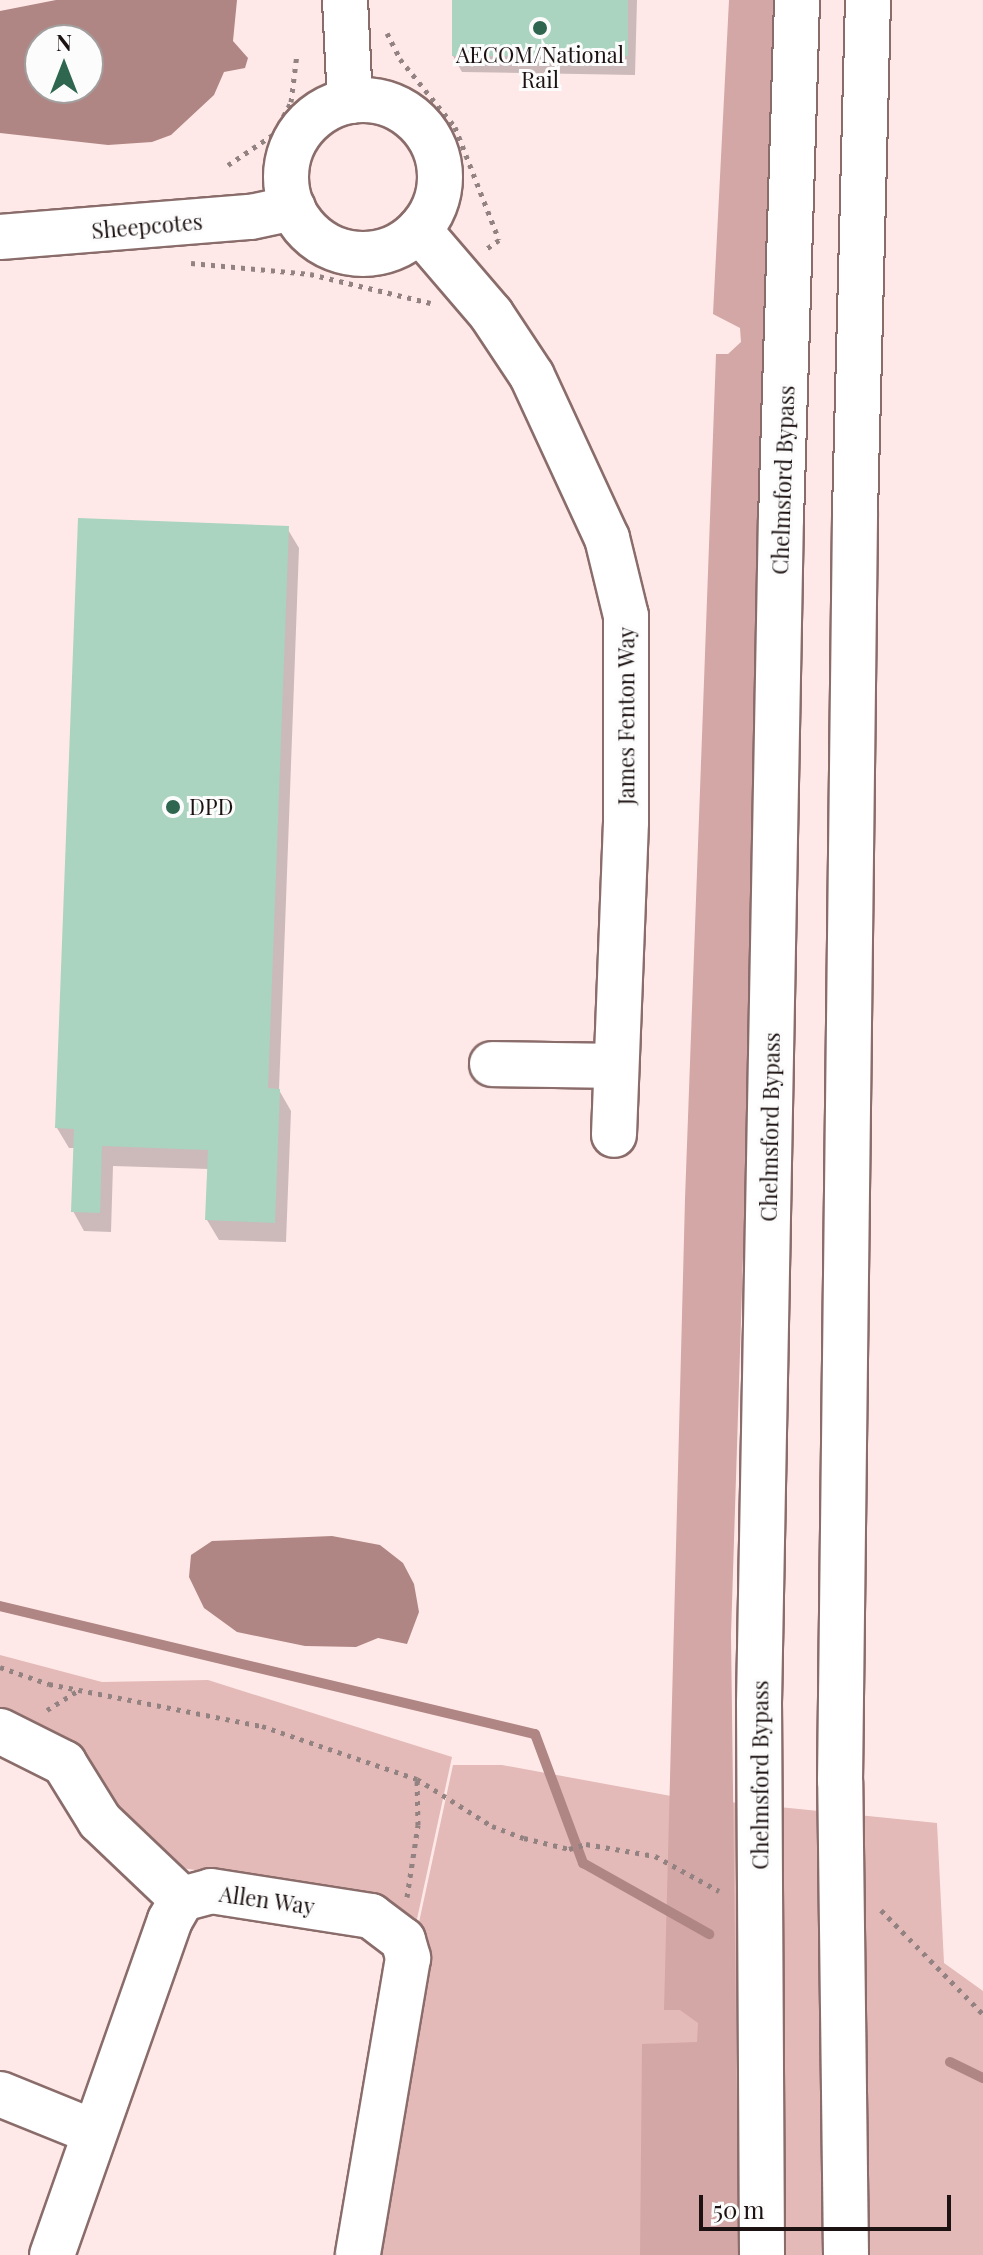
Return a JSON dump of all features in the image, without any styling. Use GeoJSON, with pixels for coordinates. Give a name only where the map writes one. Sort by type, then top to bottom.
{"type":"FeatureCollection","features":[{"type":"Feature","properties":{"kind":"main road"},"geometry":{"type":"LineString","coordinates":[[345,0],[350,101]]}},
{"type":"Feature","properties":{"kind":"main road","name":"Chelmsford Bypass"},"geometry":{"type":"LineString","coordinates":[[762,2255],[759,1703],[781,535],[797,0]]}},
{"type":"Feature","properties":{"kind":"main road"},"geometry":{"type":"LineString","coordinates":[[846,2255],[840,1781],[855,513],[868,0]]}},
{"type":"Feature","properties":{"kind":"main road"},"geometry":{"type":"LineString","coordinates":[[350,101],[377,101],[409,115],[430,139],[440,185],[419,230],[394,248],[371,254],[339,251],[318,240],[293,208],[285,184],[296,138],[316,115],[350,101]]}},
{"type":"Feature","properties":{"kind":"main road","name":"Sheepcotes"},"geometry":{"type":"LineString","coordinates":[[0,237],[251,217],[293,208]]}},
{"type":"Feature","properties":{"kind":"main road","name":"James Fenton Way"},"geometry":{"type":"LineString","coordinates":[[419,230],[474,292],[532,376],[607,538],[626,616],[626,822],[614,1135]]}},
{"type":"Feature","properties":{"kind":"main road"},"geometry":{"type":"LineString","coordinates":[[492,1064],[615,1066]]}},
{"type":"Feature","properties":{"kind":"main road"},"geometry":{"type":"LineString","coordinates":[[0,1731],[39,1746],[64,1763],[100,1821],[182,1899],[155,1957],[52,2255]]}},
{"type":"Feature","properties":{"kind":"main road","name":"Allen Way"},"geometry":{"type":"LineString","coordinates":[[182,1899],[211,1891],[371,1916],[398,1933]]}},
{"type":"Feature","properties":{"kind":"main road"},"geometry":{"type":"LineString","coordinates":[[358,2255],[408,1958],[398,1933]]}},
{"type":"Feature","properties":{"kind":"main road"},"geometry":{"type":"LineString","coordinates":[[0,2094],[94,2132]]}},
{"type":"Feature","properties":{"kind":"path"},"geometry":{"type":"LineString","coordinates":[[385,31],[400,59],[455,127],[499,240]]}},
{"type":"Feature","properties":{"kind":"path"},"geometry":{"type":"LineString","coordinates":[[228,165],[274,134],[291,102],[297,54]]}},
{"type":"Feature","properties":{"kind":"path"},"geometry":{"type":"LineString","coordinates":[[186,263],[334,278],[430,304]]}},
{"type":"Feature","properties":{"kind":"path"},"geometry":{"type":"LineString","coordinates":[[0,1667],[49,1684],[211,1712],[417,1779],[492,1826],[569,1849],[586,1844],[655,1856],[719,1891]]}},
{"type":"Feature","properties":{"kind":"path"},"geometry":{"type":"LineString","coordinates":[[398,1933],[418,1825],[417,1779]]}},
{"type":"Feature","properties":{"kind":"path"},"geometry":{"type":"LineString","coordinates":[[870,1904],[887,1914],[983,2014]]}},
{"type":"Feature","properties":{"kind":"shaded area"},"geometry":{"type":"Polygon","coordinates":[[[56,0],[237,0],[233,41],[248,58],[245,68],[224,72],[214,95],[171,135],[152,142],[108,145],[0,133],[0,11],[56,0]]]}},
{"type":"Feature","properties":{"kind":"shaded area"},"geometry":{"type":"Polygon","coordinates":[[[729,0],[783,0],[731,1635],[739,2255],[640,2255],[642,2044],[697,2042],[698,2023],[680,2010],[664,2010],[685,1199],[716,354],[728,354],[741,342],[740,328],[713,314],[729,0]]]}},
{"type":"Feature","properties":{"kind":"shaded area"},"geometry":{"type":"Polygon","coordinates":[[[332,1536],[380,1545],[403,1563],[414,1584],[419,1612],[407,1644],[378,1638],[356,1647],[305,1646],[237,1632],[204,1608],[189,1577],[191,1555],[212,1541],[332,1536]]]}},
{"type":"Feature","properties":{"kind":"shaded area"},"geometry":{"type":"Polygon","coordinates":[[[0,1655],[102,1682],[208,1680],[452,1757],[417,1919],[372,1896],[175,1867],[0,1717],[0,1655]]]}},
{"type":"Feature","properties":{"kind":"shaded area"},"geometry":{"type":"Polygon","coordinates":[[[453,1765],[502,1765],[671,1796],[937,1823],[944,1963],[983,1991],[983,2255],[373,2255],[418,1927],[453,1765]]]}},
{"type":"Feature","properties":{"kind":"building","name":"AECOM/National Rail"},"geometry":{"type":"Polygon","coordinates":[[[452,0],[628,0],[628,56],[452,56],[452,0]]]}},
{"type":"Feature","properties":{"kind":"building","name":"DPD"},"geometry":{"type":"Polygon","coordinates":[[[78,518],[289,526],[268,1088],[280,1089],[275,1223],[205,1220],[208,1150],[102,1146],[100,1213],[71,1212],[74,1129],[55,1128],[78,518]]]}},
{"type":"Feature","properties":{"kind":"waterway"},"geometry":{"type":"LineString","coordinates":[[0,1606],[535,1734],[583,1863],[709,1934]]}},
{"type":"Feature","properties":{"kind":"waterway"},"geometry":{"type":"LineString","coordinates":[[950,2062],[983,2078]]}},
{"type":"Feature","properties":{"kind":"place","name":"AECOM/National Rail"},"geometry":{"type":"Point","coordinates":[540,28]}},
{"type":"Feature","properties":{"kind":"place","name":"DPD"},"geometry":{"type":"Point","coordinates":[173,807]}}]}
